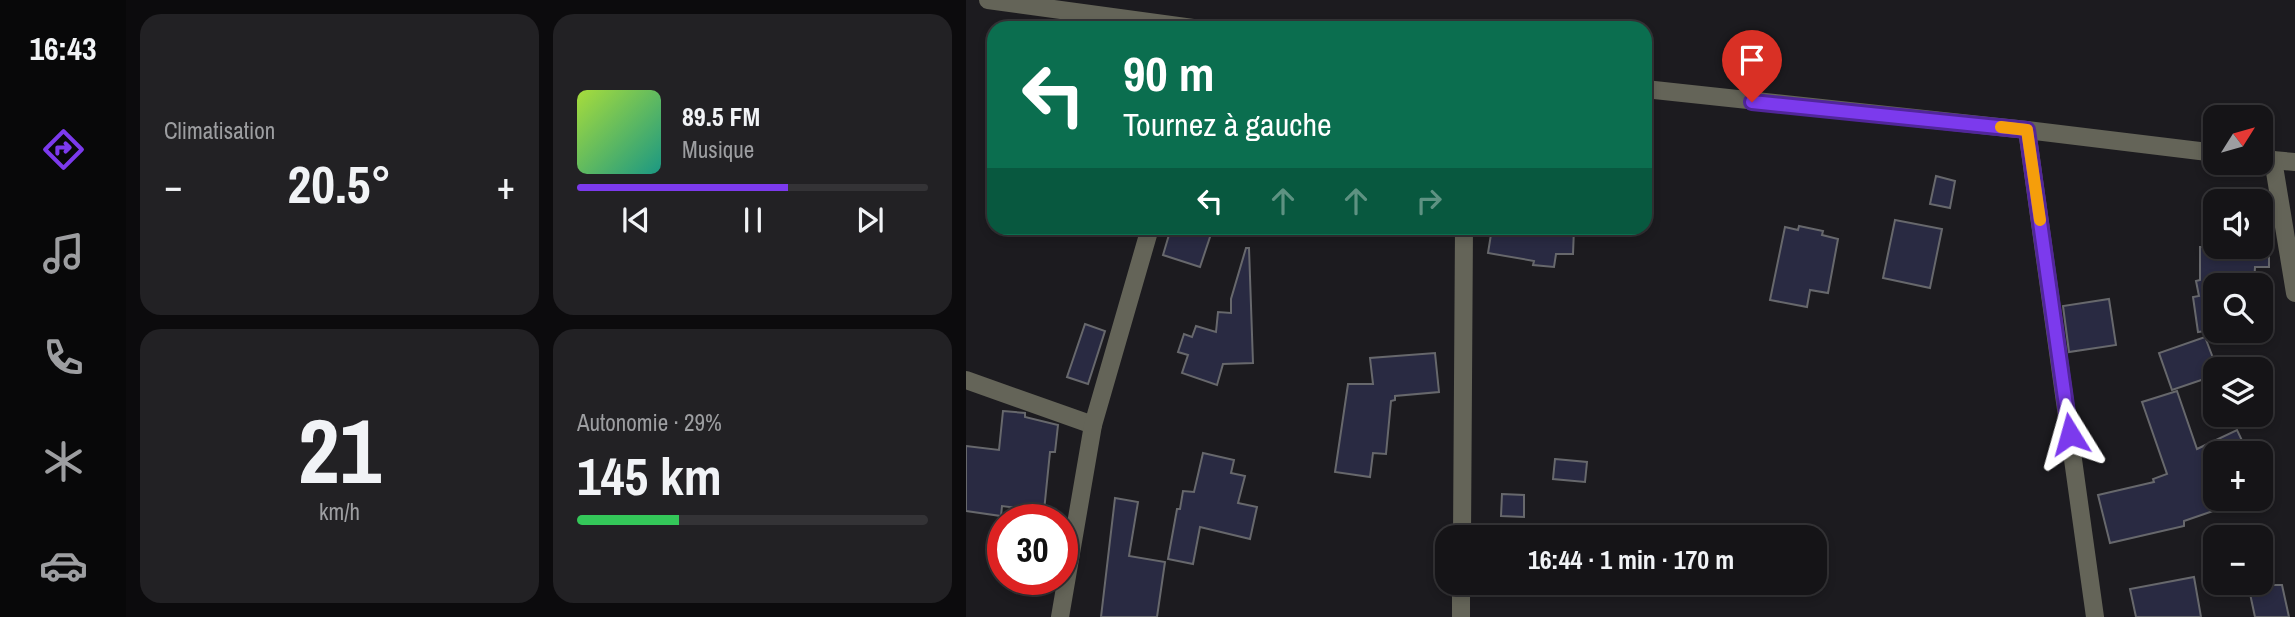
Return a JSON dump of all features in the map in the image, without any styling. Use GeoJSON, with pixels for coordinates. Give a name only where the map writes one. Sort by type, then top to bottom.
{"type":"FeatureCollection","features":[{"type":"Feature","properties":{"kind":"street"},"geometry":{"type":"LineString","coordinates":[[988,0],[1142,21]]}},
{"type":"Feature","properties":{"kind":"street"},"geometry":{"type":"LineString","coordinates":[[1652,90],[2203,151]]}},
{"type":"Feature","properties":{"kind":"street"},"geometry":{"type":"LineString","coordinates":[[2027,130],[2095,617]]}},
{"type":"Feature","properties":{"kind":"street"},"geometry":{"type":"LineString","coordinates":[[2273,160],[2295,162]]}},
{"type":"Feature","properties":{"kind":"street"},"geometry":{"type":"LineString","coordinates":[[2270,175],[2295,293]]}},
{"type":"Feature","properties":{"kind":"street"},"geometry":{"type":"LineString","coordinates":[[1060,617],[1093,425],[1148,235]]}},
{"type":"Feature","properties":{"kind":"street"},"geometry":{"type":"LineString","coordinates":[[1462,525],[1464,235]]}},
{"type":"Feature","properties":{"kind":"street"},"geometry":{"type":"LineString","coordinates":[[966,380],[1093,425]]}},
{"type":"Feature","properties":{"kind":"street"},"geometry":{"type":"LineString","coordinates":[[1461,595],[1461,617]]}},
{"type":"Feature","properties":{"kind":"building"},"geometry":{"type":"Polygon","coordinates":[[[1936,176],[1955,181],[1950,208],[1930,204],[1936,176]]]}},
{"type":"Feature","properties":{"kind":"building"},"geometry":{"type":"Polygon","coordinates":[[[1895,220],[1942,229],[1930,288],[1883,278],[1895,220]]]}},
{"type":"Feature","properties":{"kind":"building"},"geometry":{"type":"Polygon","coordinates":[[[1799,226],[1823,231],[1822,235],[1838,239],[1828,293],[1810,290],[1807,307],[1770,300],[1785,227],[1798,230],[1799,226]]]}},
{"type":"Feature","properties":{"kind":"building"},"geometry":{"type":"Polygon","coordinates":[[[1169,235],[1211,235],[1200,267],[1163,255],[1169,235]]]}},
{"type":"Feature","properties":{"kind":"building"},"geometry":{"type":"Polygon","coordinates":[[[1491,235],[1574,235],[1573,254],[1556,254],[1554,267],[1533,265],[1534,261],[1488,253],[1491,235]]]}},
{"type":"Feature","properties":{"kind":"building"},"geometry":{"type":"Polygon","coordinates":[[[2200,247],[2203,247],[2203,259],[2269,259],[2269,267],[2255,267],[2255,273],[2203,273],[2203,331],[2198,332],[2193,297],[2199,296],[2196,281],[2200,280],[2200,247]]]}},
{"type":"Feature","properties":{"kind":"building"},"geometry":{"type":"Polygon","coordinates":[[[1246,248],[1249,248],[1253,363],[1223,364],[1217,385],[1182,373],[1188,355],[1178,352],[1184,334],[1192,337],[1196,326],[1216,332],[1218,312],[1231,313],[1231,299],[1246,248]]]}},
{"type":"Feature","properties":{"kind":"building"},"geometry":{"type":"Polygon","coordinates":[[[2109,299],[2116,345],[2069,352],[2063,306],[2109,299]]]}},
{"type":"Feature","properties":{"kind":"building"},"geometry":{"type":"Polygon","coordinates":[[[1085,324],[1105,331],[1088,384],[1067,377],[1085,324]]]}},
{"type":"Feature","properties":{"kind":"building"},"geometry":{"type":"Polygon","coordinates":[[[2203,338],[2203,343],[2207,343],[2213,357],[2203,357],[2203,379],[2172,390],[2159,353],[2203,338]]]}},
{"type":"Feature","properties":{"kind":"building"},"geometry":{"type":"Polygon","coordinates":[[[1435,353],[1439,392],[1395,396],[1395,400],[1391,401],[1386,454],[1373,453],[1370,477],[1335,472],[1348,384],[1373,384],[1370,358],[1435,353]]]}},
{"type":"Feature","properties":{"kind":"building"},"geometry":{"type":"Polygon","coordinates":[[[2177,391],[2197,449],[2203,446],[2203,511],[2213,511],[2184,521],[2184,526],[2110,543],[2098,495],[2154,482],[2153,479],[2167,474],[2142,402],[2177,391]]]}},
{"type":"Feature","properties":{"kind":"building"},"geometry":{"type":"Polygon","coordinates":[[[1003,411],[1025,413],[1025,417],[1058,425],[1055,452],[1050,452],[1045,504],[987,504],[987,514],[966,511],[966,446],[999,450],[1003,411]]]}},
{"type":"Feature","properties":{"kind":"building"},"geometry":{"type":"Polygon","coordinates":[[[2237,430],[2242,441],[2214,441],[2237,430]]]}},
{"type":"Feature","properties":{"kind":"building"},"geometry":{"type":"Polygon","coordinates":[[[1203,453],[1234,460],[1231,473],[1245,476],[1238,503],[1257,507],[1250,539],[1200,527],[1193,564],[1168,559],[1177,509],[1180,509],[1183,491],[1194,492],[1203,453]]]}},
{"type":"Feature","properties":{"kind":"building"},"geometry":{"type":"Polygon","coordinates":[[[1555,459],[1587,462],[1585,482],[1553,479],[1555,459]]]}},
{"type":"Feature","properties":{"kind":"building"},"geometry":{"type":"Polygon","coordinates":[[[1502,494],[1524,495],[1524,517],[1501,516],[1502,494]]]}},
{"type":"Feature","properties":{"kind":"building"},"geometry":{"type":"Polygon","coordinates":[[[1115,498],[1138,502],[1129,556],[1165,562],[1157,617],[1101,617],[1115,498]]]}},
{"type":"Feature","properties":{"kind":"building"},"geometry":{"type":"Polygon","coordinates":[[[2194,577],[2201,617],[2136,617],[2130,589],[2194,577]]]}},
{"type":"Feature","properties":{"kind":"building"},"geometry":{"type":"Polygon","coordinates":[[[2273,585],[2282,585],[2289,617],[2255,617],[2250,595],[2273,595],[2273,585]]]}},
{"type":"Feature","properties":{"kind":"slow traffic"},"geometry":{"type":"LineString","coordinates":[[2001,127],[2027,130],[2040,220]]}},
{"type":"Feature","properties":{"kind":"route"},"geometry":{"type":"LineString","coordinates":[[1752,102],[2027,130],[2070,434]]}}]}
